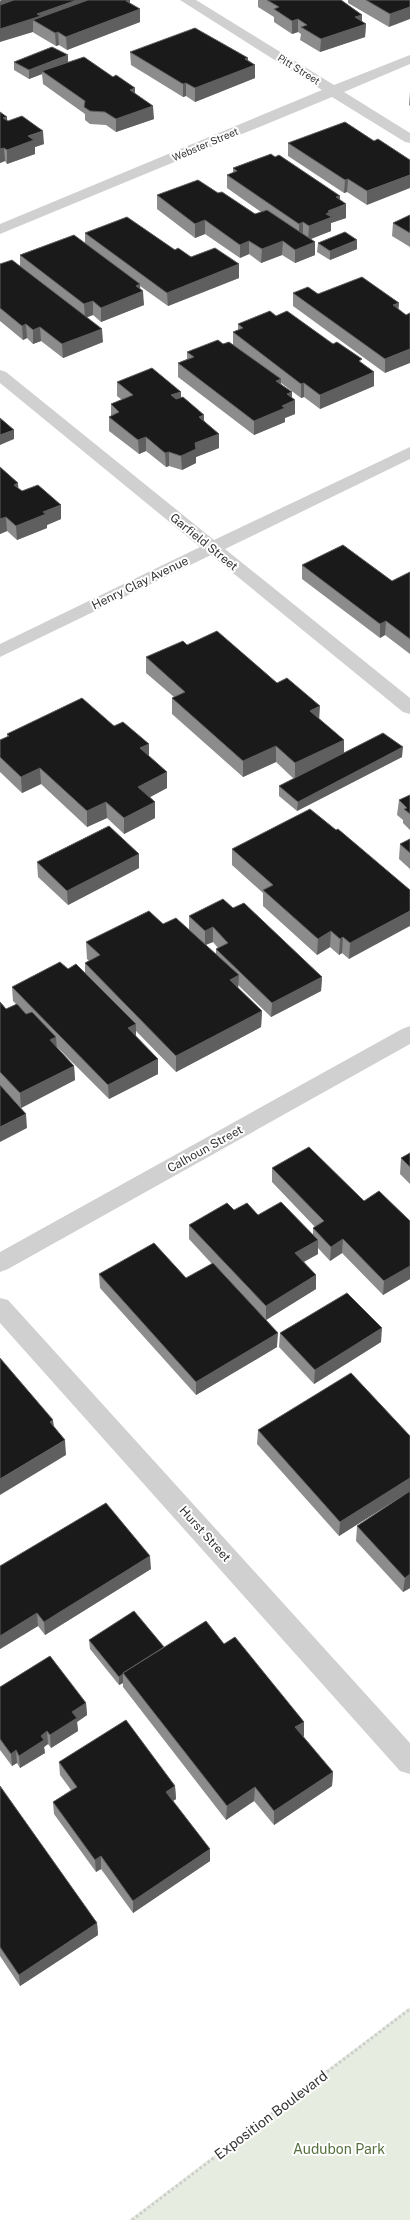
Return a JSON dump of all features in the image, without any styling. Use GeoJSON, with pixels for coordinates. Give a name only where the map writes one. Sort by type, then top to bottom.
{"type":"FeatureCollection","features":[{"type":"Feature","properties":{"kind":"street","name":"Pitt Street"},"geometry":{"type":"LineString","coordinates":[[187,0],[410,139]]}},
{"type":"Feature","properties":{"kind":"street","name":"Webster Street"},"geometry":{"type":"LineString","coordinates":[[0,229],[410,58]]}},
{"type":"Feature","properties":{"kind":"street","name":"Garfield Street"},"geometry":{"type":"LineString","coordinates":[[0,375],[211,548],[410,708]]}},
{"type":"Feature","properties":{"kind":"street","name":"Henry Clay Avenue"},"geometry":{"type":"LineString","coordinates":[[0,651],[410,452]]}},
{"type":"Feature","properties":{"kind":"street","name":"Calhoun Street"},"geometry":{"type":"LineString","coordinates":[[0,1264],[410,1034]]}},
{"type":"Feature","properties":{"kind":"street","name":"Hurst Street"},"geometry":{"type":"LineString","coordinates":[[0,1307],[410,1762]]}},
{"type":"Feature","properties":{"kind":"path","name":"Exposition Boulevard"},"geometry":{"type":"LineString","coordinates":[[132,2220],[410,2009]]}},
{"type":"Feature","properties":{"kind":"green space","name":"Audubon Park"},"geometry":{"type":"Polygon","coordinates":[[[410,2007],[410,2220],[129,2220],[410,2007]]]}},
{"type":"Feature","properties":{"kind":"building"},"geometry":{"type":"Polygon","coordinates":[[[14,0],[77,0],[37,14],[41,16],[0,29],[0,5],[14,0]]]}},
{"type":"Feature","properties":{"kind":"building"},"geometry":{"type":"Polygon","coordinates":[[[88,0],[128,0],[126,1],[140,9],[66,37],[58,32],[55,33],[33,20],[88,0]]]}},
{"type":"Feature","properties":{"kind":"building"},"geometry":{"type":"Polygon","coordinates":[[[267,0],[341,0],[362,15],[355,17],[366,24],[321,39],[301,27],[307,25],[298,19],[292,21],[274,9],[279,7],[267,0]]]}},
{"type":"Feature","properties":{"kind":"building"},"geometry":{"type":"Polygon","coordinates":[[[366,0],[410,0],[410,7],[390,14],[366,0]]]}},
{"type":"Feature","properties":{"kind":"building"},"geometry":{"type":"Polygon","coordinates":[[[195,28],[248,58],[245,59],[255,65],[195,88],[186,83],[183,84],[130,52],[195,28]]]}},
{"type":"Feature","properties":{"kind":"building"},"geometry":{"type":"Polygon","coordinates":[[[52,47],[68,55],[29,70],[14,62],[52,47]]]}},
{"type":"Feature","properties":{"kind":"building"},"geometry":{"type":"Polygon","coordinates":[[[84,57],[113,77],[116,75],[135,88],[130,90],[153,106],[116,119],[105,112],[90,111],[84,107],[85,101],[42,71],[84,57]]]}},
{"type":"Feature","properties":{"kind":"building"},"geometry":{"type":"Polygon","coordinates":[[[0,112],[7,117],[3,118],[8,121],[22,116],[43,131],[28,136],[34,140],[7,150],[4,148],[0,149],[0,112]]]}},
{"type":"Feature","properties":{"kind":"building"},"geometry":{"type":"Polygon","coordinates":[[[345,122],[374,141],[378,139],[410,160],[410,175],[367,191],[348,179],[345,180],[288,143],[345,122]]]}},
{"type":"Feature","properties":{"kind":"building"},"geometry":{"type":"Polygon","coordinates":[[[271,154],[275,157],[279,155],[340,196],[336,197],[346,204],[328,211],[330,212],[326,214],[332,217],[309,226],[303,222],[299,224],[227,175],[237,171],[233,168],[271,154]]]}},
{"type":"Feature","properties":{"kind":"building"},"geometry":{"type":"Polygon","coordinates":[[[198,180],[218,193],[222,192],[255,214],[267,210],[315,242],[295,250],[283,241],[262,249],[249,241],[240,245],[205,220],[195,224],[157,195],[198,180]]]}},
{"type":"Feature","properties":{"kind":"building"},"geometry":{"type":"Polygon","coordinates":[[[410,215],[410,233],[393,223],[410,215]]]}},
{"type":"Feature","properties":{"kind":"building"},"geometry":{"type":"Polygon","coordinates":[[[127,217],[175,250],[178,248],[191,257],[215,248],[239,264],[167,293],[85,233],[127,217]]]}},
{"type":"Feature","properties":{"kind":"building"},"geometry":{"type":"Polygon","coordinates":[[[345,232],[357,240],[330,251],[318,243],[345,232]]]}},
{"type":"Feature","properties":{"kind":"building"},"geometry":{"type":"Polygon","coordinates":[[[74,235],[140,284],[136,286],[143,291],[101,308],[93,301],[84,304],[20,255],[74,235]]]}},
{"type":"Feature","properties":{"kind":"building"},"geometry":{"type":"Polygon","coordinates":[[[12,260],[102,329],[62,344],[40,327],[33,330],[26,324],[22,326],[0,308],[0,264],[12,260]]]}},
{"type":"Feature","properties":{"kind":"building"},"geometry":{"type":"Polygon","coordinates":[[[362,277],[399,303],[393,305],[406,315],[410,313],[410,349],[385,359],[293,293],[308,287],[318,294],[362,277]]]}},
{"type":"Feature","properties":{"kind":"building"},"geometry":{"type":"Polygon","coordinates":[[[270,311],[276,316],[287,311],[333,344],[337,342],[362,359],[359,361],[374,372],[320,395],[304,383],[301,384],[233,332],[243,328],[238,324],[270,311]]]}},
{"type":"Feature","properties":{"kind":"building"},"geometry":{"type":"Polygon","coordinates":[[[218,340],[223,344],[229,342],[281,379],[276,381],[292,392],[287,394],[295,400],[282,406],[285,408],[254,421],[178,363],[194,357],[187,352],[218,340]]]}},
{"type":"Feature","properties":{"kind":"building"},"geometry":{"type":"Polygon","coordinates":[[[152,368],[181,392],[171,395],[176,399],[183,397],[204,415],[199,417],[219,434],[195,443],[196,449],[181,456],[169,452],[165,453],[146,437],[138,440],[109,417],[119,412],[111,404],[133,395],[117,382],[152,368]]]}},
{"type":"Feature","properties":{"kind":"building"},"geometry":{"type":"Polygon","coordinates":[[[0,418],[14,430],[0,435],[0,418]]]}},
{"type":"Feature","properties":{"kind":"building"},"geometry":{"type":"Polygon","coordinates":[[[0,467],[18,483],[14,485],[22,491],[38,485],[61,505],[43,512],[46,514],[16,526],[6,517],[0,519],[0,467]]]}},
{"type":"Feature","properties":{"kind":"building"},"geometry":{"type":"Polygon","coordinates":[[[343,545],[392,581],[410,572],[410,639],[386,621],[380,624],[302,565],[343,545]]]}},
{"type":"Feature","properties":{"kind":"building"},"geometry":{"type":"Polygon","coordinates":[[[217,631],[277,683],[287,678],[320,706],[310,711],[344,740],[295,763],[276,746],[243,761],[172,698],[185,692],[146,657],[183,641],[187,645],[217,631]]]}},
{"type":"Feature","properties":{"kind":"building"},"geometry":{"type":"Polygon","coordinates":[[[82,698],[114,726],[123,722],[149,744],[140,748],[167,772],[138,787],[155,802],[124,818],[106,802],[87,811],[40,768],[21,777],[0,757],[0,740],[9,736],[7,734],[82,698]]]}},
{"type":"Feature","properties":{"kind":"building"},"geometry":{"type":"Polygon","coordinates":[[[383,733],[403,747],[298,802],[279,786],[383,733]]]}},
{"type":"Feature","properties":{"kind":"building"},"geometry":{"type":"Polygon","coordinates":[[[410,795],[410,814],[404,809],[407,808],[399,800],[410,795]]]}},
{"type":"Feature","properties":{"kind":"building"},"geometry":{"type":"Polygon","coordinates":[[[310,809],[336,830],[338,829],[410,890],[410,911],[350,943],[343,937],[340,939],[331,931],[318,939],[263,890],[273,885],[232,849],[310,809]]]}},
{"type":"Feature","properties":{"kind":"building"},"geometry":{"type":"Polygon","coordinates":[[[109,826],[139,854],[67,891],[37,862],[109,826]]]}},
{"type":"Feature","properties":{"kind":"building"},"geometry":{"type":"Polygon","coordinates":[[[410,839],[410,853],[400,844],[410,839]]]}},
{"type":"Feature","properties":{"kind":"building"},"geometry":{"type":"Polygon","coordinates":[[[223,899],[233,908],[244,903],[322,977],[272,1003],[216,949],[228,943],[213,927],[205,931],[189,916],[223,899]]]}},
{"type":"Feature","properties":{"kind":"building"},"geometry":{"type":"Polygon","coordinates":[[[149,911],[163,924],[176,918],[239,975],[230,980],[262,1011],[176,1056],[85,963],[100,955],[86,942],[149,911]]]}},
{"type":"Feature","properties":{"kind":"building"},"geometry":{"type":"Polygon","coordinates":[[[60,962],[68,969],[76,964],[136,1024],[128,1028],[158,1059],[108,1085],[12,987],[60,962]]]}},
{"type":"Feature","properties":{"kind":"building"},"geometry":{"type":"Polygon","coordinates":[[[0,1002],[6,1009],[17,1004],[26,1014],[32,1012],[56,1037],[50,1040],[74,1066],[20,1093],[0,1072],[0,1002]]]}},
{"type":"Feature","properties":{"kind":"building"},"geometry":{"type":"Polygon","coordinates":[[[0,1085],[26,1114],[0,1127],[0,1085]]]}},
{"type":"Feature","properties":{"kind":"building"},"geometry":{"type":"Polygon","coordinates":[[[309,1147],[364,1201],[379,1191],[410,1221],[410,1266],[384,1281],[343,1239],[331,1247],[313,1228],[324,1221],[272,1168],[309,1147]]]}},
{"type":"Feature","properties":{"kind":"building"},"geometry":{"type":"Polygon","coordinates":[[[410,1153],[410,1167],[401,1158],[410,1153]]]}},
{"type":"Feature","properties":{"kind":"building"},"geometry":{"type":"Polygon","coordinates":[[[281,1202],[318,1240],[295,1253],[316,1275],[266,1306],[189,1225],[227,1203],[234,1210],[247,1203],[258,1215],[281,1202]]]}},
{"type":"Feature","properties":{"kind":"building"},"geometry":{"type":"Polygon","coordinates":[[[154,1243],[186,1278],[213,1263],[278,1333],[196,1382],[99,1274],[154,1243]]]}},
{"type":"Feature","properties":{"kind":"building"},"geometry":{"type":"Polygon","coordinates":[[[347,1293],[382,1328],[315,1370],[280,1333],[347,1293]]]}},
{"type":"Feature","properties":{"kind":"building"},"geometry":{"type":"Polygon","coordinates":[[[0,1358],[53,1420],[50,1422],[65,1440],[0,1479],[0,1358]]]}},
{"type":"Feature","properties":{"kind":"building"},"geometry":{"type":"Polygon","coordinates":[[[351,1373],[410,1436],[410,1478],[340,1522],[258,1430],[351,1373]]]}},
{"type":"Feature","properties":{"kind":"building"},"geometry":{"type":"Polygon","coordinates":[[[410,1491],[410,1574],[405,1578],[357,1526],[410,1491]]]}},
{"type":"Feature","properties":{"kind":"building"},"geometry":{"type":"Polygon","coordinates":[[[106,1503],[150,1556],[44,1622],[37,1613],[0,1636],[0,1566],[106,1503]]]}},
{"type":"Feature","properties":{"kind":"building"},"geometry":{"type":"Polygon","coordinates":[[[134,1611],[164,1647],[119,1677],[89,1640],[134,1611]]]}},
{"type":"Feature","properties":{"kind":"building"},"geometry":{"type":"Polygon","coordinates":[[[206,1621],[224,1644],[235,1637],[304,1722],[295,1727],[333,1772],[274,1811],[255,1787],[227,1806],[123,1673],[206,1621]]]}},
{"type":"Feature","properties":{"kind":"building"},"geometry":{"type":"Polygon","coordinates":[[[50,1656],[86,1703],[72,1712],[77,1718],[50,1735],[47,1731],[41,1736],[44,1740],[19,1756],[16,1750],[11,1754],[0,1739],[0,1687],[50,1656]]]}},
{"type":"Feature","properties":{"kind":"building"},"geometry":{"type":"Polygon","coordinates":[[[126,1720],[175,1786],[166,1792],[210,1849],[133,1901],[101,1856],[95,1860],[53,1802],[77,1787],[59,1762],[126,1720]]]}},
{"type":"Feature","properties":{"kind":"building"},"geometry":{"type":"Polygon","coordinates":[[[0,1786],[97,1923],[19,1975],[0,1947],[0,1786]]]}}]}
